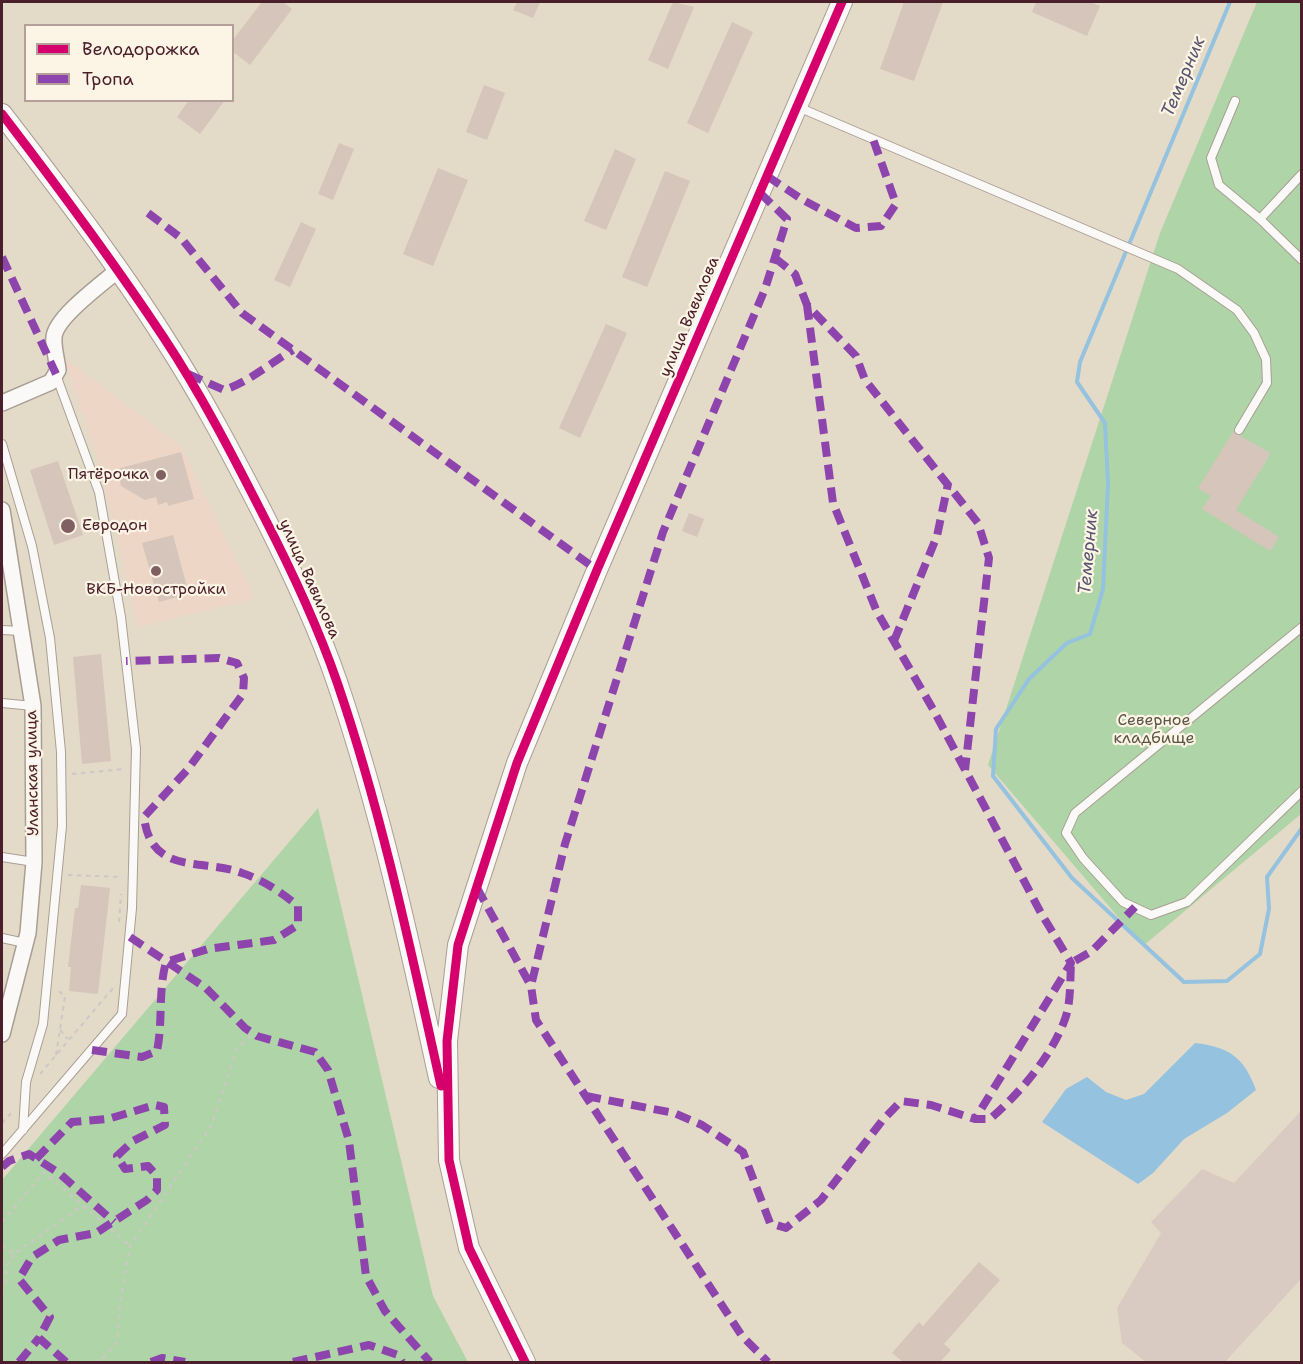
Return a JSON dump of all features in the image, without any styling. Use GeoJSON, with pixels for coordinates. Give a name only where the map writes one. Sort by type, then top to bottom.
{"type":"FeatureCollection","features":[{"type":"Feature","properties":{"kind":"street","name":"улица Вавилова"},"geometry":{"type":"LineString","coordinates":[[525,1362],[469,1248],[449,1160],[447,1041],[458,945],[517,763],[597,570],[842,2]]}},
{"type":"Feature","properties":{"kind":"street","name":"улица Вавилова"},"geometry":{"type":"LineString","coordinates":[[2,114],[82,218],[166,340],[228,445],[287,561],[337,681],[374,806],[402,916],[448,1119]]}},
{"type":"Feature","properties":{"kind":"street"},"geometry":{"type":"LineString","coordinates":[[2,402],[51,382],[58,370],[53,339],[55,331],[63,319],[118,270]]}},
{"type":"Feature","properties":{"kind":"street","name":"Уланская улица"},"geometry":{"type":"LineString","coordinates":[[2,510],[33,706],[34,862],[25,943],[2,1034]]}},
{"type":"Feature","properties":{"kind":"lane"},"geometry":{"type":"LineString","coordinates":[[1235,101],[1211,158],[1219,185],[1260,219],[1302,260]]}},
{"type":"Feature","properties":{"kind":"lane"},"geometry":{"type":"LineString","coordinates":[[797,106],[1178,269],[1230,305],[1254,333],[1266,359],[1266,382],[1239,430]]}},
{"type":"Feature","properties":{"kind":"lane"},"geometry":{"type":"LineString","coordinates":[[1260,219],[1302,174]]}},
{"type":"Feature","properties":{"kind":"lane"},"geometry":{"type":"LineString","coordinates":[[2,1154],[122,1014],[132,908],[136,748],[121,617],[99,492],[56,374]]}},
{"type":"Feature","properties":{"kind":"lane"},"geometry":{"type":"LineString","coordinates":[[2,444],[32,546],[50,638],[61,775],[62,826],[43,1024],[26,1082],[23,1130]]}},
{"type":"Feature","properties":{"kind":"lane"},"geometry":{"type":"LineString","coordinates":[[1302,627],[1075,813],[1066,832],[1083,858],[1123,902],[1151,915],[1186,902],[1302,791]]}},
{"type":"Feature","properties":{"kind":"lane"},"geometry":{"type":"LineString","coordinates":[[2,630],[21,632]]}},
{"type":"Feature","properties":{"kind":"lane"},"geometry":{"type":"LineString","coordinates":[[2,703],[33,706]]}},
{"type":"Feature","properties":{"kind":"lane"},"geometry":{"type":"LineString","coordinates":[[2,857],[34,862]]}},
{"type":"Feature","properties":{"kind":"lane"},"geometry":{"type":"LineString","coordinates":[[2,938],[25,943]]}},
{"type":"Feature","properties":{"kind":"path"},"geometry":{"type":"LineString","coordinates":[[61,775],[125,768],[125,779]]}},
{"type":"Feature","properties":{"kind":"path"},"geometry":{"type":"LineString","coordinates":[[58,874],[122,877]]}},
{"type":"Feature","properties":{"kind":"path"},"geometry":{"type":"LineString","coordinates":[[119,924],[121,889]]}},
{"type":"Feature","properties":{"kind":"path"},"geometry":{"type":"LineString","coordinates":[[25,1097],[40,1074],[116,984]]}},
{"type":"Feature","properties":{"kind":"path"},"geometry":{"type":"LineString","coordinates":[[60,1030],[69,1040]]}},
{"type":"Feature","properties":{"kind":"path"},"geometry":{"type":"LineString","coordinates":[[94,1362],[103,1358],[117,1342],[120,1304],[130,1246],[210,1126],[237,1049],[253,1033]]}},
{"type":"Feature","properties":{"kind":"path"},"geometry":{"type":"LineString","coordinates":[[2,1222],[44,1172],[130,1246]]}},
{"type":"Feature","properties":{"kind":"path"},"geometry":{"type":"LineString","coordinates":[[2,1292],[6,1282],[6,1267],[14,1254],[83,1205]]}},
{"type":"Feature","properties":{"kind":"path"},"geometry":{"type":"LineString","coordinates":[[2,1245],[14,1254]]}},
{"type":"Feature","properties":{"kind":"shaded area"},"geometry":{"type":"Polygon","coordinates":[[[62,356],[181,446],[255,599],[137,627],[118,538],[90,433],[62,356]]]}},
{"type":"Feature","properties":{"kind":"shaded area"},"geometry":{"type":"Polygon","coordinates":[[[1301,1111],[1301,1279],[1225,1362],[1146,1362],[1122,1343],[1117,1308],[1161,1233],[1151,1222],[1202,1169],[1234,1183],[1301,1111]]]}},
{"type":"Feature","properties":{"kind":"green space","name":"Северное кладбище"},"geometry":{"type":"Polygon","coordinates":[[[1257,2],[1301,2],[1301,814],[1143,946],[988,765],[1160,233],[1257,2]]]}},
{"type":"Feature","properties":{"kind":"green space"},"geometry":{"type":"Polygon","coordinates":[[[318,808],[433,1296],[468,1362],[2,1362],[2,1180],[318,808]]]}},
{"type":"Feature","properties":{"kind":"water"},"geometry":{"type":"Polygon","coordinates":[[[1195,1043],[1217,1047],[1234,1056],[1246,1069],[1256,1090],[1227,1113],[1184,1139],[1153,1173],[1138,1184],[1042,1122],[1066,1089],[1087,1077],[1106,1092],[1126,1100],[1144,1094],[1195,1043]]]}},
{"type":"Feature","properties":{"kind":"building"},"geometry":{"type":"Polygon","coordinates":[[[262,2],[283,2],[292,9],[250,65],[234,53],[234,38],[262,2]]]}},
{"type":"Feature","properties":{"kind":"building"},"geometry":{"type":"Polygon","coordinates":[[[517,2],[540,2],[533,18],[513,10],[517,2]]]}},
{"type":"Feature","properties":{"kind":"building"},"geometry":{"type":"Polygon","coordinates":[[[673,2],[694,7],[668,69],[648,60],[673,2]]]}},
{"type":"Feature","properties":{"kind":"building"},"geometry":{"type":"Polygon","coordinates":[[[904,2],[943,2],[914,81],[880,69],[904,2]]]}},
{"type":"Feature","properties":{"kind":"building"},"geometry":{"type":"Polygon","coordinates":[[[1036,2],[1090,2],[1100,6],[1087,36],[1032,12],[1036,2]]]}},
{"type":"Feature","properties":{"kind":"building"},"geometry":{"type":"Polygon","coordinates":[[[732,22],[753,32],[708,133],[687,123],[732,22]]]}},
{"type":"Feature","properties":{"kind":"building"},"geometry":{"type":"Polygon","coordinates":[[[484,85],[505,93],[487,140],[466,132],[484,85]]]}},
{"type":"Feature","properties":{"kind":"building"},"geometry":{"type":"Polygon","coordinates":[[[188,102],[224,102],[200,134],[177,117],[188,102]]]}},
{"type":"Feature","properties":{"kind":"building"},"geometry":{"type":"Polygon","coordinates":[[[339,143],[354,149],[333,200],[318,194],[339,143]]]}},
{"type":"Feature","properties":{"kind":"building"},"geometry":{"type":"Polygon","coordinates":[[[615,149],[636,159],[606,230],[584,221],[615,149]]]}},
{"type":"Feature","properties":{"kind":"building"},"geometry":{"type":"Polygon","coordinates":[[[438,168],[468,180],[433,266],[403,254],[438,168]]]}},
{"type":"Feature","properties":{"kind":"building"},"geometry":{"type":"Polygon","coordinates":[[[665,171],[690,181],[647,287],[622,277],[665,171]]]}},
{"type":"Feature","properties":{"kind":"building"},"geometry":{"type":"Polygon","coordinates":[[[301,222],[316,229],[290,287],[274,280],[301,222]]]}},
{"type":"Feature","properties":{"kind":"building"},"geometry":{"type":"Polygon","coordinates":[[[606,324],[627,333],[580,438],[559,428],[606,324]]]}},
{"type":"Feature","properties":{"kind":"building"},"geometry":{"type":"Polygon","coordinates":[[[1233,432],[1271,453],[1236,510],[1279,537],[1270,551],[1202,509],[1211,496],[1198,488],[1233,432]]]}},
{"type":"Feature","properties":{"kind":"building"},"geometry":{"type":"Polygon","coordinates":[[[181,452],[194,499],[168,506],[167,502],[158,505],[156,497],[145,500],[121,486],[117,469],[181,452]]]}},
{"type":"Feature","properties":{"kind":"building"},"geometry":{"type":"Polygon","coordinates":[[[58,461],[83,535],[54,545],[30,470],[58,461]]]}},
{"type":"Feature","properties":{"kind":"building"},"geometry":{"type":"Polygon","coordinates":[[[689,513],[704,519],[697,537],[682,531],[689,513]]]}},
{"type":"Feature","properties":{"kind":"building"},"geometry":{"type":"Polygon","coordinates":[[[173,535],[189,594],[159,602],[142,543],[173,535]]]}},
{"type":"Feature","properties":{"kind":"building"},"geometry":{"type":"Polygon","coordinates":[[[101,654],[111,761],[82,764],[73,657],[101,654]]]}},
{"type":"Feature","properties":{"kind":"building"},"geometry":{"type":"Polygon","coordinates":[[[81,885],[110,888],[98,994],[69,991],[71,967],[68,967],[75,908],[78,908],[81,885]]]}},
{"type":"Feature","properties":{"kind":"building"},"geometry":{"type":"Polygon","coordinates":[[[979,1262],[1000,1280],[944,1344],[951,1350],[940,1362],[903,1362],[892,1353],[919,1322],[923,1326],[979,1262]]]}},
{"type":"Feature","properties":{"kind":"waterway","name":"Темерник"},"geometry":{"type":"LineString","coordinates":[[1230,2],[1080,362],[1077,382],[1105,423],[1108,484],[1103,589],[1090,634],[1067,643],[1029,679],[996,729],[993,776],[1072,878],[1184,982],[1227,981],[1260,954],[1269,909],[1267,877],[1302,828]]}},
{"type":"Feature","properties":{"kind":"marked path"},"geometry":{"type":"LineString","coordinates":[[767,176],[803,200],[856,228],[881,226],[896,204],[873,139]]}},
{"type":"Feature","properties":{"kind":"marked path"},"geometry":{"type":"LineString","coordinates":[[760,193],[787,219],[765,289],[663,532],[565,844],[531,986],[536,1020],[742,1336],[768,1362]]}},
{"type":"Feature","properties":{"kind":"marked path"},"geometry":{"type":"LineString","coordinates":[[148,213],[181,238],[242,313],[597,570]]}},
{"type":"Feature","properties":{"kind":"marked path"},"geometry":{"type":"LineString","coordinates":[[2,257],[56,374]]}},
{"type":"Feature","properties":{"kind":"marked path"},"geometry":{"type":"LineString","coordinates":[[775,258],[795,274],[807,305],[856,356],[865,380],[978,523],[989,558],[965,770]]}},
{"type":"Feature","properties":{"kind":"marked path"},"geometry":{"type":"LineString","coordinates":[[807,305],[833,503],[877,612],[934,711],[1041,913],[1071,963],[975,1119]]}},
{"type":"Feature","properties":{"kind":"marked path"},"geometry":{"type":"LineString","coordinates":[[188,374],[224,390],[251,377],[293,350]]}},
{"type":"Feature","properties":{"kind":"marked path"},"geometry":{"type":"LineString","coordinates":[[894,641],[937,536],[948,484]]}},
{"type":"Feature","properties":{"kind":"marked path"},"geometry":{"type":"LineString","coordinates":[[92,1050],[142,1057],[157,1051],[166,962],[208,949],[274,940],[298,925],[298,906],[264,883],[227,869],[181,862],[168,857],[157,849],[149,836],[144,817],[188,769],[243,694],[244,678],[237,663],[219,658],[126,661]]}},
{"type":"Feature","properties":{"kind":"marked path"},"geometry":{"type":"LineString","coordinates":[[477,888],[531,986]]}},
{"type":"Feature","properties":{"kind":"marked path"},"geometry":{"type":"LineString","coordinates":[[586,1096],[674,1113],[702,1125],[743,1152],[770,1223],[786,1228],[821,1200],[882,1121],[901,1101],[931,1105],[975,1119],[990,1119],[1001,1109],[1034,1074],[1059,1033],[1068,1006],[1071,963],[1092,951],[1135,907]]}},
{"type":"Feature","properties":{"kind":"marked path"},"geometry":{"type":"LineString","coordinates":[[130,937],[206,988],[245,1028],[257,1036],[315,1052],[328,1070],[349,1141],[366,1276],[385,1311],[430,1362]]}},
{"type":"Feature","properties":{"kind":"marked path"},"geometry":{"type":"LineString","coordinates":[[36,1159],[72,1122],[108,1119],[155,1105],[164,1107],[165,1125],[133,1141],[117,1156],[125,1169],[148,1166],[157,1176],[157,1190],[147,1200],[96,1233],[59,1240],[32,1257],[19,1279],[50,1317],[39,1338],[66,1362]]}},
{"type":"Feature","properties":{"kind":"marked path"},"geometry":{"type":"LineString","coordinates":[[2,1167],[9,1161],[29,1154],[59,1173],[114,1222]]}},
{"type":"Feature","properties":{"kind":"marked path"},"geometry":{"type":"LineString","coordinates":[[19,1362],[39,1338]]}},
{"type":"Feature","properties":{"kind":"marked path"},"geometry":{"type":"LineString","coordinates":[[293,1362],[369,1345],[398,1355],[402,1362]]}},
{"type":"Feature","properties":{"kind":"marked path"},"geometry":{"type":"LineString","coordinates":[[151,1362],[162,1358],[185,1362]]}},
{"type":"Feature","properties":{"kind":"cycle path"},"geometry":{"type":"LineString","coordinates":[[525,1362],[469,1248],[449,1160],[447,1041],[458,945],[517,763],[597,570],[842,2]]}},
{"type":"Feature","properties":{"kind":"cycle path"},"geometry":{"type":"LineString","coordinates":[[2,114],[105,253],[178,359],[228,446],[302,596],[337,682],[368,781],[395,882],[441,1086]]}},
{"type":"Feature","properties":{"kind":"place","name":"Пятёрочка"},"geometry":{"type":"Point","coordinates":[161,475]}},
{"type":"Feature","properties":{"kind":"place","name":"Евродон"},"geometry":{"type":"Point","coordinates":[68,526]}},
{"type":"Feature","properties":{"kind":"place","name":"ВКБ-Новостройки"},"geometry":{"type":"Point","coordinates":[156,571]}}]}
